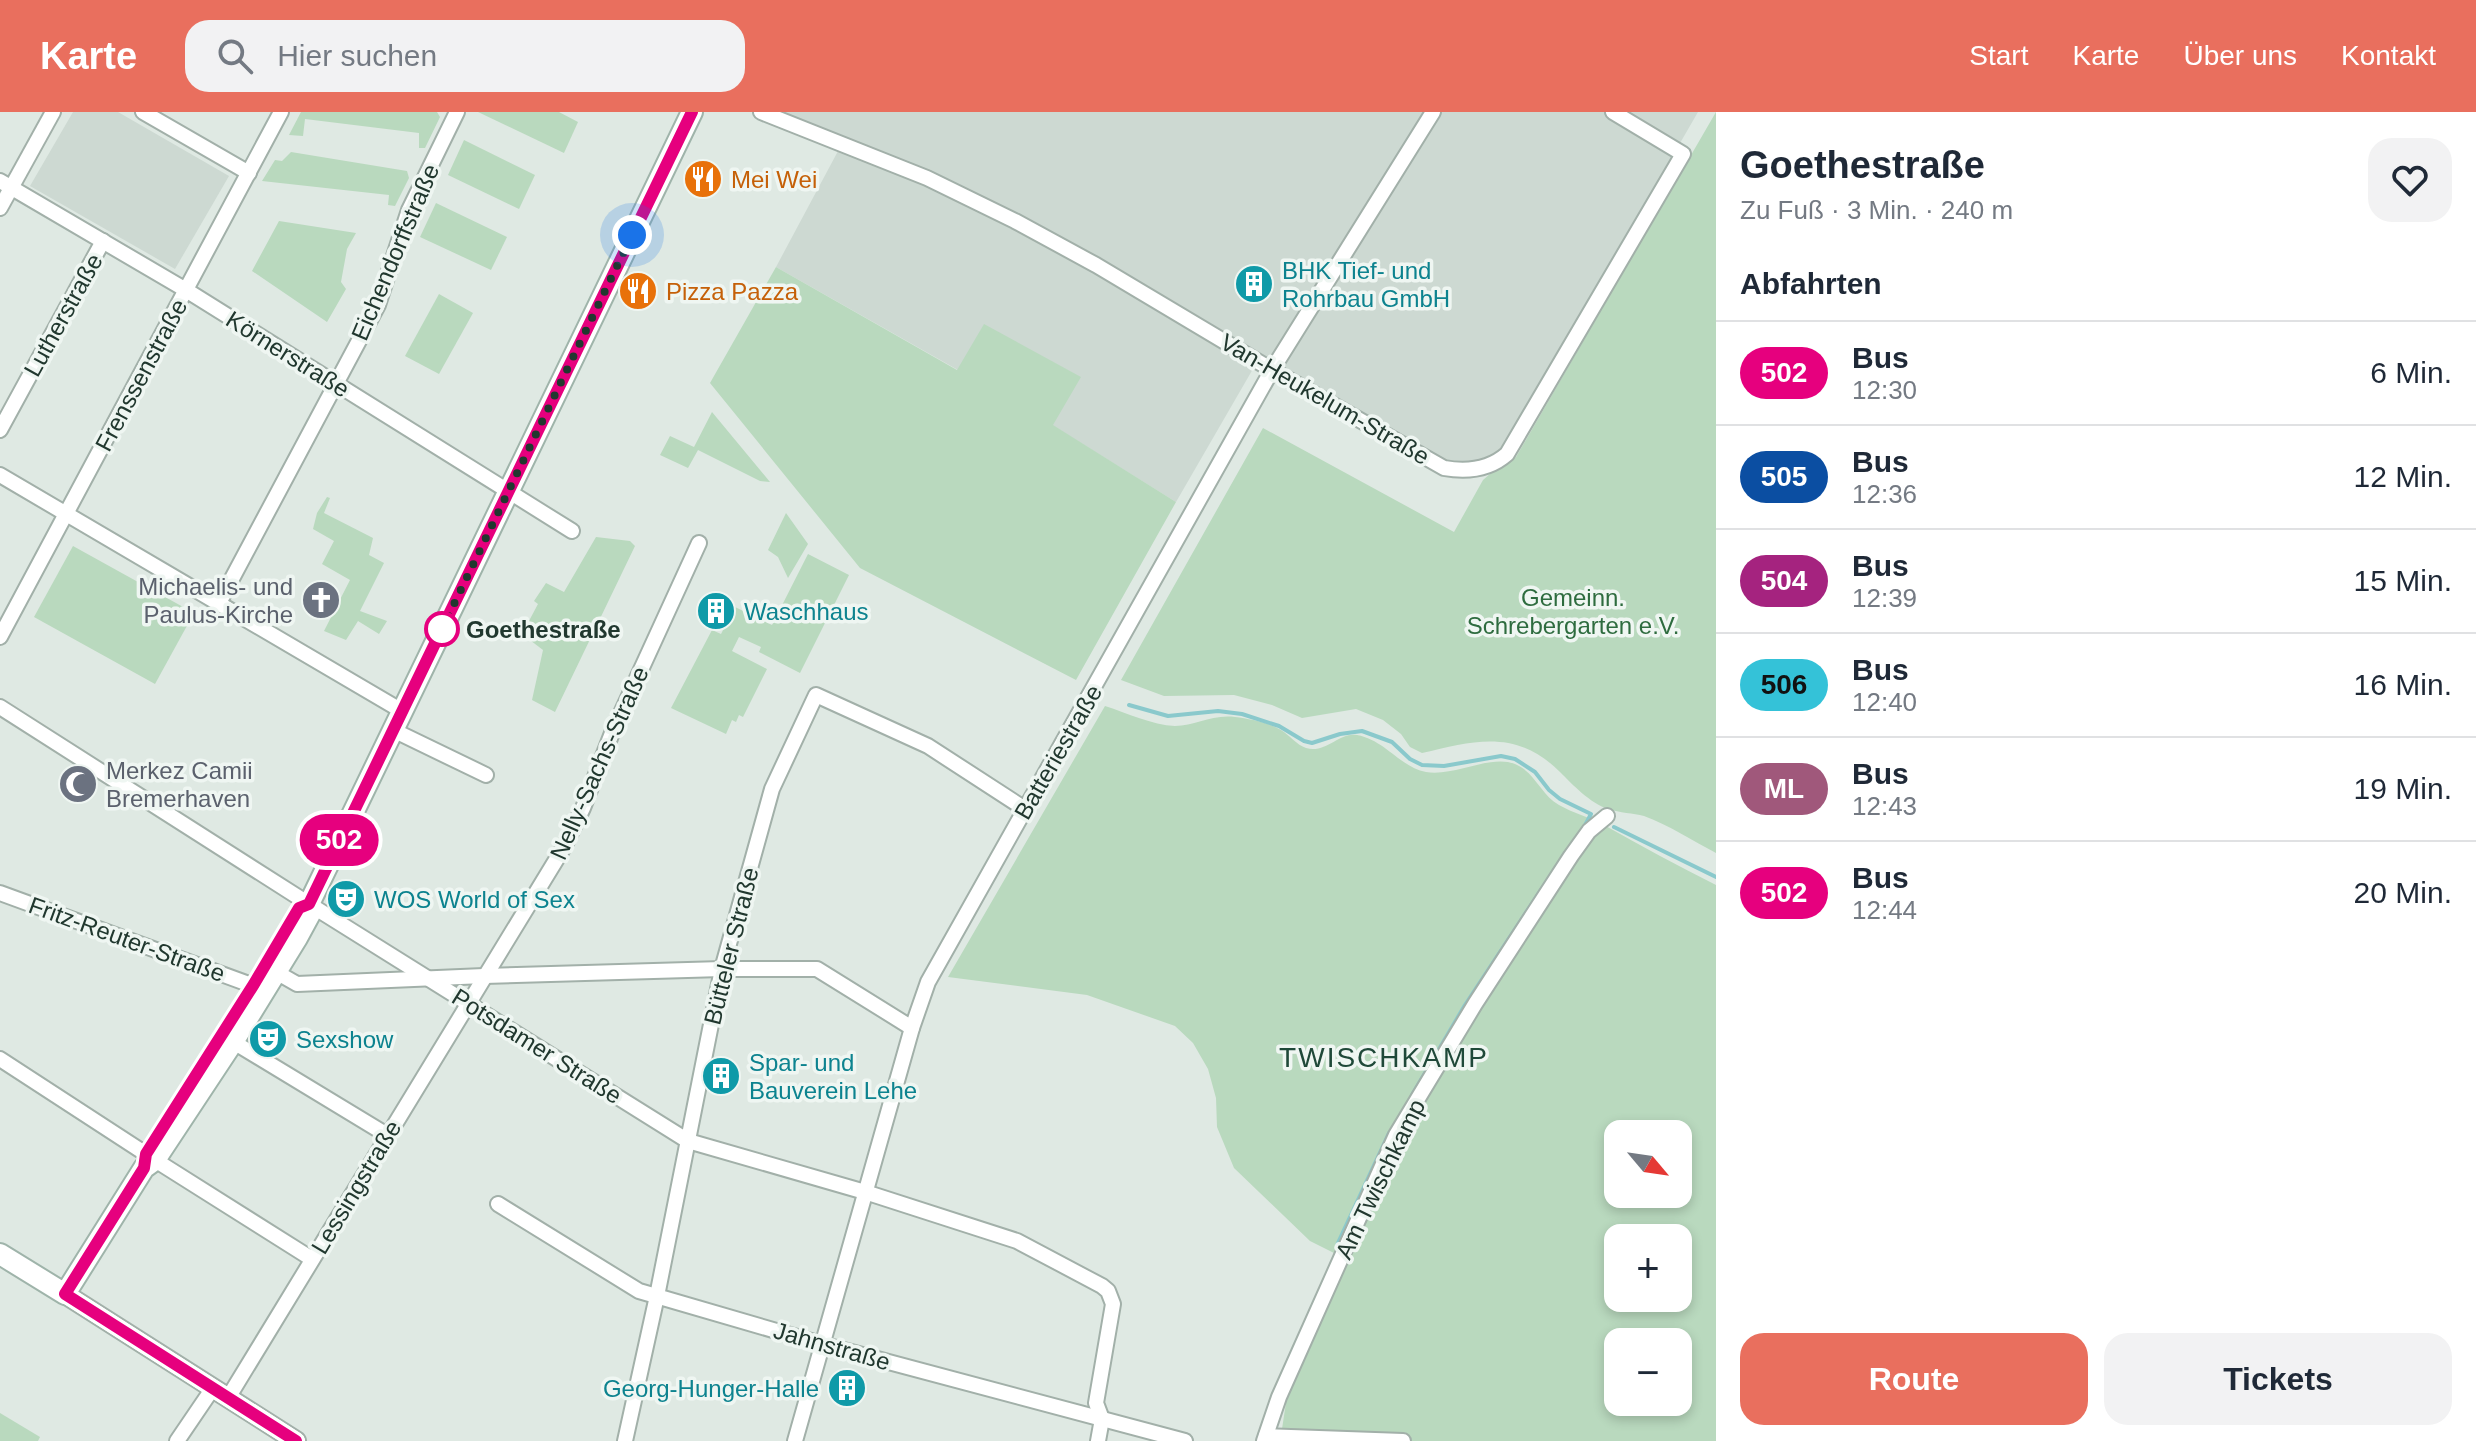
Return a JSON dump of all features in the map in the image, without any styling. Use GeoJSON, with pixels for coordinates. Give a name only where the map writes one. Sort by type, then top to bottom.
{"type":"FeatureCollection","features":[{"type":"Feature","properties":{"kind":"main road"},"geometry":{"type":"LineString","coordinates":[[0,1254],[65,1294],[265,982],[299,908],[309,904],[692,112]]}},
{"type":"Feature","properties":{"kind":"street"},"geometry":{"type":"LineString","coordinates":[[0,208],[6,185],[53,112]]}},
{"type":"Feature","properties":{"kind":"street"},"geometry":{"type":"LineString","coordinates":[[143,112],[249,173]]}},
{"type":"Feature","properties":{"kind":"street","name":"Frenssenstraße"},"geometry":{"type":"LineString","coordinates":[[0,637],[281,112]]}},
{"type":"Feature","properties":{"kind":"street","name":"Eichendorffstraße"},"geometry":{"type":"LineString","coordinates":[[219,603],[378,305],[409,210],[457,112]]}},
{"type":"Feature","properties":{"kind":"street","name":"Van-Heukelum-Straße"},"geometry":{"type":"LineString","coordinates":[[761,112],[927,178],[1015,221],[1444,468],[1474,470],[1507,454],[1683,154],[1613,112]]}},
{"type":"Feature","properties":{"kind":"street","name":"Batteriestraße"},"geometry":{"type":"LineString","coordinates":[[795,1441],[912,1028],[928,982],[1272,370],[1433,112]]}},
{"type":"Feature","properties":{"kind":"street","name":"Körnerstraße"},"geometry":{"type":"LineString","coordinates":[[6,185],[186,290],[572,531]]}},
{"type":"Feature","properties":{"kind":"street","name":"Lutherstraße"},"geometry":{"type":"LineString","coordinates":[[0,430],[103,241]]}},
{"type":"Feature","properties":{"kind":"street"},"geometry":{"type":"LineString","coordinates":[[0,475],[402,711]]}},
{"type":"Feature","properties":{"kind":"street","name":"Nelly-Sachs-Straße"},"geometry":{"type":"LineString","coordinates":[[484,976],[564,847],[699,543]]}},
{"type":"Feature","properties":{"kind":"street","name":"Bütteler Straße"},"geometry":{"type":"LineString","coordinates":[[625,1441],[722,969],[772,789],[816,695],[928,746],[1025,809]]}},
{"type":"Feature","properties":{"kind":"street","name":"Potsdamer Straße"},"geometry":{"type":"LineString","coordinates":[[0,707],[688,1141],[865,1192],[1017,1241],[1102,1286],[1113,1299],[1096,1403],[1102,1419]]}},
{"type":"Feature","properties":{"kind":"street"},"geometry":{"type":"LineString","coordinates":[[393,730],[486,775]]}},
{"type":"Feature","properties":{"kind":"street","name":"Am Twischkamp"},"geometry":{"type":"LineString","coordinates":[[1265,1438],[1279,1397],[1396,1135],[1475,1004],[1571,856],[1589,831],[1607,816]]}},
{"type":"Feature","properties":{"kind":"street","name":"Fritz-Reuter-Straße"},"geometry":{"type":"LineString","coordinates":[[0,893],[265,982],[297,984],[427,977],[817,969],[912,1028]]}},
{"type":"Feature","properties":{"kind":"street","name":"Lessingstraße"},"geometry":{"type":"LineString","coordinates":[[177,1441],[220,1393],[312,1259],[484,976]]}},
{"type":"Feature","properties":{"kind":"street"},"geometry":{"type":"LineString","coordinates":[[228,1038],[387,1135]]}},
{"type":"Feature","properties":{"kind":"street"},"geometry":{"type":"LineString","coordinates":[[0,1059],[149,1161],[312,1259]]}},
{"type":"Feature","properties":{"kind":"street","name":"Jahnstraße"},"geometry":{"type":"LineString","coordinates":[[498,1204],[639,1291],[821,1344],[1185,1441]]}},
{"type":"Feature","properties":{"kind":"street"},"geometry":{"type":"LineString","coordinates":[[65,1294],[296,1441]]}},
{"type":"Feature","properties":{"kind":"street"},"geometry":{"type":"LineString","coordinates":[[1098,1441],[1102,1419]]}},
{"type":"Feature","properties":{"kind":"street"},"geometry":{"type":"LineString","coordinates":[[1265,1438],[1403,1441]]}},
{"type":"Feature","properties":{"kind":"shaded area"},"geometry":{"type":"Polygon","coordinates":[[[73,112],[118,112],[229,176],[175,269],[30,186],[73,112]]]}},
{"type":"Feature","properties":{"kind":"shaded area"},"geometry":{"type":"Polygon","coordinates":[[[780,112],[1698,112],[1505,446],[1495,454],[1477,464],[1446,462],[1261,355],[1176,502],[1052,425],[1080,377],[984,325],[958,370],[776,267],[845,138],[780,112]]]}},
{"type":"Feature","properties":{"kind":"green space"},"geometry":{"type":"Polygon","coordinates":[[[301,112],[437,112],[440,117],[425,148],[419,148],[419,133],[305,119],[303,136],[289,135],[301,112]]]}},
{"type":"Feature","properties":{"kind":"green space"},"geometry":{"type":"Polygon","coordinates":[[[478,112],[559,112],[578,122],[564,153],[478,112]]]}},
{"type":"Feature","properties":{"kind":"green space","name":"Gemeinn. Schrebergarten e.V."},"geometry":{"type":"Polygon","coordinates":[[[1716,112],[1716,853],[1644,816],[1595,803],[1544,758],[1512,744],[1478,742],[1422,753],[1410,747],[1401,734],[1383,720],[1356,709],[1302,718],[1272,705],[1234,695],[1164,696],[1121,680],[1263,428],[1454,532],[1483,480],[1516,457],[1716,112]]]}},
{"type":"Feature","properties":{"kind":"green space"},"geometry":{"type":"Polygon","coordinates":[[[464,140],[535,175],[519,209],[448,175],[464,140]]]}},
{"type":"Feature","properties":{"kind":"green space"},"geometry":{"type":"Polygon","coordinates":[[[291,152],[407,171],[409,178],[395,206],[388,205],[389,195],[262,181],[275,160],[282,161],[291,152]]]}},
{"type":"Feature","properties":{"kind":"green space"},"geometry":{"type":"Polygon","coordinates":[[[436,203],[507,237],[491,270],[420,237],[436,203]]]}},
{"type":"Feature","properties":{"kind":"green space"},"geometry":{"type":"Polygon","coordinates":[[[279,221],[356,233],[347,249],[341,282],[346,289],[327,322],[252,271],[279,221]]]}},
{"type":"Feature","properties":{"kind":"green space"},"geometry":{"type":"Polygon","coordinates":[[[776,267],[957,370],[984,324],[1081,377],[1053,425],[1176,502],[1076,680],[860,568],[710,383],[776,267]]]}},
{"type":"Feature","properties":{"kind":"green space"},"geometry":{"type":"Polygon","coordinates":[[[439,294],[473,313],[439,374],[405,356],[439,294]]]}},
{"type":"Feature","properties":{"kind":"green space"},"geometry":{"type":"Polygon","coordinates":[[[712,412],[770,482],[760,481],[698,450],[688,468],[660,455],[670,436],[694,447],[712,412]]]}},
{"type":"Feature","properties":{"kind":"green space"},"geometry":{"type":"Polygon","coordinates":[[[327,497],[330,498],[324,513],[373,538],[369,555],[384,563],[360,611],[387,621],[379,634],[358,621],[346,640],[324,631],[350,580],[322,564],[334,541],[313,529],[317,513],[327,497]]]}},
{"type":"Feature","properties":{"kind":"green space"},"geometry":{"type":"Polygon","coordinates":[[[786,513],[808,544],[788,578],[778,557],[768,550],[786,513]]]}},
{"type":"Feature","properties":{"kind":"green space"},"geometry":{"type":"Polygon","coordinates":[[[596,537],[630,541],[635,546],[555,712],[532,700],[543,650],[522,634],[538,604],[534,601],[546,583],[564,592],[596,537]]]}},
{"type":"Feature","properties":{"kind":"green space"},"geometry":{"type":"Polygon","coordinates":[[[73,546],[194,613],[155,684],[34,617],[73,546]]]}},
{"type":"Feature","properties":{"kind":"green space"},"geometry":{"type":"Polygon","coordinates":[[[808,554],[849,575],[800,673],[759,652],[761,647],[739,637],[732,651],[767,669],[743,717],[739,715],[736,722],[732,720],[726,734],[671,708],[712,630],[721,634],[735,607],[772,625],[808,554]]]}},
{"type":"Feature","properties":{"kind":"green space"},"geometry":{"type":"Polygon","coordinates":[[[1105,706],[1175,726],[1219,717],[1253,720],[1276,727],[1303,747],[1313,749],[1357,735],[1376,742],[1408,765],[1426,772],[1437,773],[1494,762],[1515,764],[1559,805],[1604,825],[1716,885],[1716,1441],[1399,1441],[1398,1433],[1282,1429],[1287,1396],[1346,1259],[1310,1241],[1234,1168],[1217,1127],[1216,1098],[1208,1069],[1193,1043],[1175,1026],[1087,995],[948,977],[1105,706]]]}},
{"type":"Feature","properties":{"kind":"green space"},"geometry":{"type":"Polygon","coordinates":[[[0,1413],[40,1437],[38,1441],[0,1441],[0,1413]]]}},
{"type":"Feature","properties":{"kind":"waterway"},"geometry":{"type":"LineString","coordinates":[[1129,705],[1168,716],[1218,711],[1242,714],[1279,726],[1312,743],[1362,731],[1392,742],[1410,759],[1422,765],[1444,766],[1501,756],[1515,759],[1535,772],[1560,799],[1591,814],[1583,829]]}},
{"type":"Feature","properties":{"kind":"waterway"},"geometry":{"type":"LineString","coordinates":[[1614,827],[1716,877]]}},
{"type":"Feature","properties":{"kind":"waterway"},"geometry":{"type":"LineString","coordinates":[[1412,1095],[1465,1005],[1566,852]]}},
{"type":"Feature","properties":{"kind":"waterway"},"geometry":{"type":"LineString","coordinates":[[1337,1245],[1389,1133]]}},
{"type":"Feature","properties":{"kind":"bus line","name":"502"},"geometry":{"type":"LineString","coordinates":[[296,1441],[65,1294],[144,1168],[146,1154],[299,908],[309,904],[692,112]]}},
{"type":"Feature","properties":{"kind":"place","name":"Mei Wei"},"geometry":{"type":"Point","coordinates":[703,179]}},
{"type":"Feature","properties":{"kind":"place","name":"BHK Tief- und Rohrbau GmbH"},"geometry":{"type":"Point","coordinates":[1254,284]}},
{"type":"Feature","properties":{"kind":"place","name":"Pizza Pazza"},"geometry":{"type":"Point","coordinates":[638,291]}},
{"type":"Feature","properties":{"kind":"place","name":"Michaelis- und Paulus-Kirche"},"geometry":{"type":"Point","coordinates":[321,600]}},
{"type":"Feature","properties":{"kind":"place","name":"Waschhaus"},"geometry":{"type":"Point","coordinates":[716,611]}},
{"type":"Feature","properties":{"kind":"place","name":"Goethestraße"},"geometry":{"type":"Point","coordinates":[442,629]}},
{"type":"Feature","properties":{"kind":"place","name":"Merkez Camii Bremerhaven"},"geometry":{"type":"Point","coordinates":[78,784]}},
{"type":"Feature","properties":{"kind":"place","name":"WOS World of Sex"},"geometry":{"type":"Point","coordinates":[346,899]}},
{"type":"Feature","properties":{"kind":"place","name":"Sexshow"},"geometry":{"type":"Point","coordinates":[268,1039]}},
{"type":"Feature","properties":{"kind":"place","name":"Spar- und Bauverein Lehe"},"geometry":{"type":"Point","coordinates":[721,1076]}},
{"type":"Feature","properties":{"kind":"place","name":"Georg-Hunger-Halle"},"geometry":{"type":"Point","coordinates":[847,1388]}},
{"type":"Feature","properties":{"kind":"district","name":"TWISCHKAMP"},"geometry":{"type":"Point","coordinates":[1384,1057]}},
{"type":"Feature","properties":{"kind":"route"},"geometry":{"type":"LineString","coordinates":[[442,629],[632,235]]}}]}
